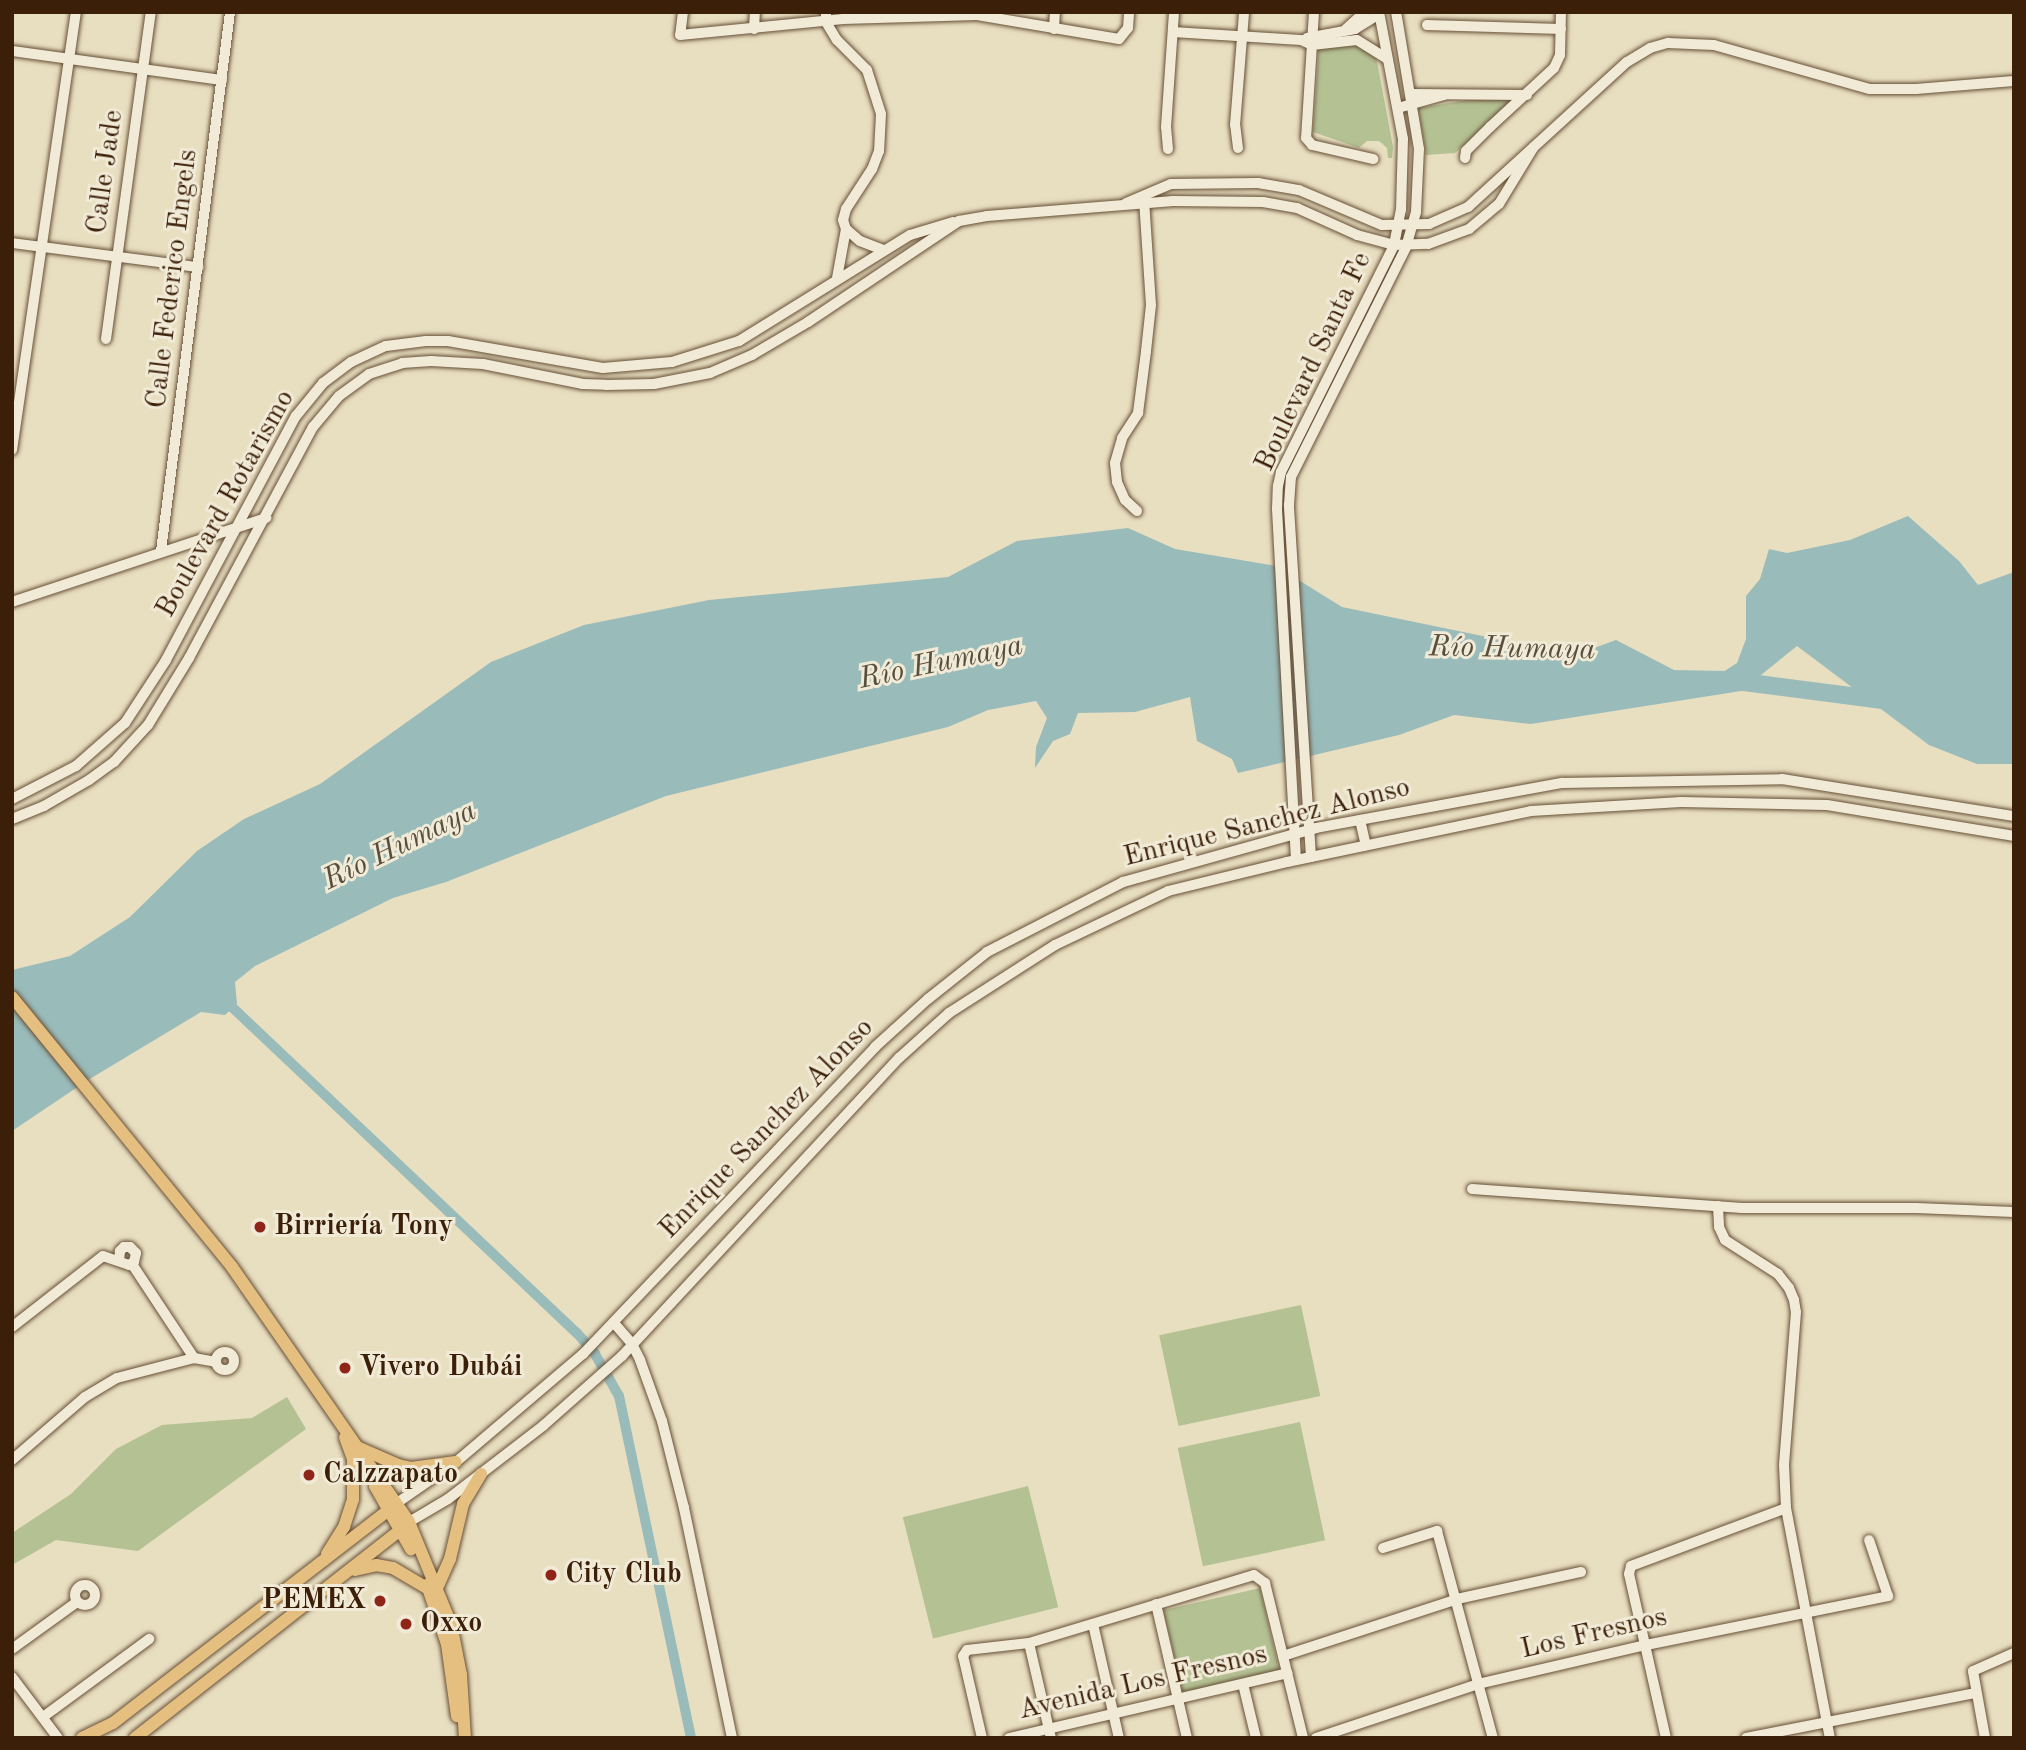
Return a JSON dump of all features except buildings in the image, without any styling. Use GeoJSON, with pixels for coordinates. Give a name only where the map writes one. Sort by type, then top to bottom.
{"type":"FeatureCollection","features":[{"type":"Feature","properties":{"kind":"main road"},"geometry":{"type":"LineString","coordinates":[[12,997],[256,1301],[393,1506]]}},
{"type":"Feature","properties":{"kind":"main road"},"geometry":{"type":"LineString","coordinates":[[12,1011],[232,1267],[357,1447],[405,1526],[451,1624],[459,1660],[465,1738]]}},
{"type":"Feature","properties":{"kind":"main road"},"geometry":{"type":"LineString","coordinates":[[324,1560],[344,1527],[353,1500],[353,1460],[345,1436]]}},
{"type":"Feature","properties":{"kind":"main road"},"geometry":{"type":"LineString","coordinates":[[357,1447],[411,1468],[456,1462]]}},
{"type":"Feature","properties":{"kind":"main road"},"geometry":{"type":"LineString","coordinates":[[457,1738],[451,1664],[433,1589],[450,1559],[463,1504],[481,1474]]}},
{"type":"Feature","properties":{"kind":"main road"},"geometry":{"type":"LineString","coordinates":[[82,1738],[113,1723],[393,1506]]}},
{"type":"Feature","properties":{"kind":"main road"},"geometry":{"type":"LineString","coordinates":[[135,1738],[405,1526]]}},
{"type":"Feature","properties":{"kind":"main road"},"geometry":{"type":"LineString","coordinates":[[342,1577],[362,1567],[384,1566],[411,1576],[433,1589]]}},
{"type":"Feature","properties":{"kind":"street"},"geometry":{"type":"LineString","coordinates":[[12,450],[16,401],[42,247],[76,12]]}},
{"type":"Feature","properties":{"kind":"street","name":"Calle Jade"},"geometry":{"type":"LineString","coordinates":[[106,339],[151,12]]}},
{"type":"Feature","properties":{"kind":"street","name":"Calle Federico Engels"},"geometry":{"type":"LineString","coordinates":[[161,551],[230,12]]}},
{"type":"Feature","properties":{"kind":"street"},"geometry":{"type":"LineString","coordinates":[[683,12],[680,35],[754,29],[826,17],[977,14],[1119,39],[1128,28],[1129,12]]}},
{"type":"Feature","properties":{"kind":"street"},"geometry":{"type":"LineString","coordinates":[[754,29],[755,12]]}},
{"type":"Feature","properties":{"kind":"street"},"geometry":{"type":"LineString","coordinates":[[1054,29],[1055,12]]}},
{"type":"Feature","properties":{"kind":"street"},"geometry":{"type":"LineString","coordinates":[[1168,149],[1166,127],[1174,12]]}},
{"type":"Feature","properties":{"kind":"street"},"geometry":{"type":"LineString","coordinates":[[1238,148],[1236,125],[1244,12]]}},
{"type":"Feature","properties":{"kind":"street"},"geometry":{"type":"LineString","coordinates":[[1314,12],[1308,142],[1373,159]]}},
{"type":"Feature","properties":{"kind":"street"},"geometry":{"type":"LineString","coordinates":[[1313,40],[1342,32],[1365,12]]}},
{"type":"Feature","properties":{"kind":"street","name":"Boulevard Santa Fe"},"geometry":{"type":"LineString","coordinates":[[1311,857],[1289,505],[1291,477],[1406,247],[1412,226],[1420,163],[1413,100],[1396,12]]}},
{"type":"Feature","properties":{"kind":"street"},"geometry":{"type":"LineString","coordinates":[[1465,158],[1466,151],[1557,62],[1561,12]]}},
{"type":"Feature","properties":{"kind":"street"},"geometry":{"type":"LineString","coordinates":[[1173,32],[1313,40],[1356,35],[1379,13]]}},
{"type":"Feature","properties":{"kind":"street","name":"Boulevard Santa Fe"},"geometry":{"type":"LineString","coordinates":[[1296,860],[1276,509],[1281,472],[1394,245],[1404,154],[1398,108],[1379,13]]}},
{"type":"Feature","properties":{"kind":"street"},"geometry":{"type":"LineString","coordinates":[[826,17],[837,40],[867,70],[881,114],[879,151],[872,169],[845,209],[843,220],[846,229],[837,278]]}},
{"type":"Feature","properties":{"kind":"street"},"geometry":{"type":"LineString","coordinates":[[1427,25],[1561,29]]}},
{"type":"Feature","properties":{"kind":"street"},"geometry":{"type":"LineString","coordinates":[[1342,32],[1356,35],[1388,59]]}},
{"type":"Feature","properties":{"kind":"street"},"geometry":{"type":"LineString","coordinates":[[1144,198],[1171,184],[1258,183],[1299,190],[1374,222],[1397,227],[1429,225],[1458,214],[1627,62],[1650,48],[1668,43],[1714,45],[1854,86],[1886,90],[2014,81]]}},
{"type":"Feature","properties":{"kind":"street"},"geometry":{"type":"LineString","coordinates":[[12,51],[222,80]]}},
{"type":"Feature","properties":{"kind":"street"},"geometry":{"type":"LineString","coordinates":[[1398,108],[1413,100],[1446,94],[1527,94]]}},
{"type":"Feature","properties":{"kind":"street"},"geometry":{"type":"LineString","coordinates":[[1144,198],[1278,204],[1320,217],[1357,235],[1406,247],[1448,239],[1469,229],[1499,204],[1533,148]]}},
{"type":"Feature","properties":{"kind":"street"},"geometry":{"type":"LineString","coordinates":[[1137,511],[1121,491],[1115,463],[1122,438],[1138,413],[1146,351],[1151,305],[1144,198]]}},
{"type":"Feature","properties":{"kind":"street","name":"Boulevard Rotarismo"},"geometry":{"type":"LineString","coordinates":[[12,799],[76,766],[125,723],[149,690],[309,397],[336,372],[369,352],[405,342],[448,341],[603,368],[672,362],[739,341],[917,231],[959,221],[1124,204],[1144,198]]}},
{"type":"Feature","properties":{"kind":"street","name":"Boulevard Rotarismo"},"geometry":{"type":"LineString","coordinates":[[12,819],[67,794],[114,762],[132,744],[164,704],[313,427],[339,396],[369,374],[402,363],[431,361],[483,364],[583,384],[606,385],[654,384],[710,373],[752,355],[808,321],[959,221]]}},
{"type":"Feature","properties":{"kind":"street"},"geometry":{"type":"LineString","coordinates":[[846,229],[860,241],[883,250]]}},
{"type":"Feature","properties":{"kind":"street"},"geometry":{"type":"LineString","coordinates":[[12,243],[198,267]]}},
{"type":"Feature","properties":{"kind":"street"},"geometry":{"type":"LineString","coordinates":[[12,602],[266,518]]}},
{"type":"Feature","properties":{"kind":"street"},"geometry":{"type":"LineString","coordinates":[[212,575],[235,574]]}},
{"type":"Feature","properties":{"kind":"street"},"geometry":{"type":"LineString","coordinates":[[1755,779],[1755,804]]}},
{"type":"Feature","properties":{"kind":"street","name":"Enrique Sanchez Alonso"},"geometry":{"type":"LineString","coordinates":[[393,1506],[456,1462],[583,1354],[875,1047],[928,999],[988,952],[1123,882],[1309,830],[1562,783],[1782,779],[2014,816]]}},
{"type":"Feature","properties":{"kind":"street","name":"Enrique Sanchez Alonso"},"geometry":{"type":"LineString","coordinates":[[405,1526],[481,1474],[553,1418],[622,1356],[899,1058],[948,1013],[1055,945],[1168,891],[1296,860],[1531,811],[1681,802],[1827,805],[2014,836]]}},
{"type":"Feature","properties":{"kind":"street"},"geometry":{"type":"LineString","coordinates":[[1360,820],[1366,845]]}},
{"type":"Feature","properties":{"kind":"street"},"geometry":{"type":"LineString","coordinates":[[1472,1189],[1718,1206],[2014,1212]]}},
{"type":"Feature","properties":{"kind":"street"},"geometry":{"type":"LineString","coordinates":[[1718,1206],[1719,1227],[1725,1240],[1778,1274],[1790,1288],[1794,1300],[1796,1312],[1784,1465],[1786,1508],[1830,1738]]}},
{"type":"Feature","properties":{"kind":"street"},"geometry":{"type":"LineString","coordinates":[[119,1259],[122,1249],[130,1247],[136,1254],[132,1264]]}},
{"type":"Feature","properties":{"kind":"street"},"geometry":{"type":"LineString","coordinates":[[12,1327],[103,1256],[119,1259],[126,1265],[132,1264]]}},
{"type":"Feature","properties":{"kind":"street"},"geometry":{"type":"LineString","coordinates":[[132,1264],[194,1358]]}},
{"type":"Feature","properties":{"kind":"street"},"geometry":{"type":"LineString","coordinates":[[614,1323],[632,1344],[656,1400],[674,1468],[732,1738]]}},
{"type":"Feature","properties":{"kind":"street"},"geometry":{"type":"LineString","coordinates":[[12,1460],[101,1386],[131,1372],[194,1358],[216,1362]]}},
{"type":"Feature","properties":{"kind":"street"},"geometry":{"type":"LineString","coordinates":[[1666,1738],[1629,1574],[1631,1566],[1786,1508]]}},
{"type":"Feature","properties":{"kind":"street"},"geometry":{"type":"LineString","coordinates":[[1383,1548],[1437,1531],[1493,1738]]}},
{"type":"Feature","properties":{"kind":"street","name":"Los Fresnos"},"geometry":{"type":"LineString","coordinates":[[1317,1738],[1478,1684],[1646,1644],[1888,1595],[1869,1540]]}},
{"type":"Feature","properties":{"kind":"street","name":"Avenida Los Fresnos"},"geometry":{"type":"LineString","coordinates":[[1283,1656],[1457,1599],[1581,1572]]}},
{"type":"Feature","properties":{"kind":"street"},"geometry":{"type":"LineString","coordinates":[[982,1738],[963,1656],[971,1649],[1029,1643],[1254,1575],[1263,1580],[1266,1588],[1303,1738]]}},
{"type":"Feature","properties":{"kind":"street"},"geometry":{"type":"LineString","coordinates":[[12,1649],[77,1602]]}},
{"type":"Feature","properties":{"kind":"street"},"geometry":{"type":"LineString","coordinates":[[1156,1604],[1187,1738]]}},
{"type":"Feature","properties":{"kind":"street"},"geometry":{"type":"LineString","coordinates":[[1093,1624],[1119,1738]]}},
{"type":"Feature","properties":{"kind":"street"},"geometry":{"type":"LineString","coordinates":[[43,1717],[149,1639]]}},
{"type":"Feature","properties":{"kind":"street"},"geometry":{"type":"LineString","coordinates":[[1029,1643],[1049,1733]]}},
{"type":"Feature","properties":{"kind":"street"},"geometry":{"type":"LineString","coordinates":[[1985,1738],[1973,1674],[1978,1667],[2014,1653]]}},
{"type":"Feature","properties":{"kind":"street","name":"Avenida Los Fresnos"},"geometry":{"type":"LineString","coordinates":[[1009,1738],[1049,1733],[1114,1713],[1288,1674]]}},
{"type":"Feature","properties":{"kind":"street"},"geometry":{"type":"LineString","coordinates":[[12,1677],[58,1738]]}},
{"type":"Feature","properties":{"kind":"street"},"geometry":{"type":"LineString","coordinates":[[1244,1684],[1256,1738]]}},
{"type":"Feature","properties":{"kind":"street"},"geometry":{"type":"LineString","coordinates":[[1746,1738],[1975,1693]]}},
{"type":"Feature","properties":{"kind":"green space"},"geometry":{"type":"Polygon","coordinates":[[[1356,41],[1376,56],[1393,147],[1392,158],[1388,158],[1387,148],[1379,141],[1367,141],[1359,148],[1313,132],[1319,46],[1356,41]]]}},
{"type":"Feature","properties":{"kind":"green space"},"geometry":{"type":"Polygon","coordinates":[[[1468,100],[1506,100],[1509,104],[1455,153],[1426,155],[1418,108],[1468,100]]]}},
{"type":"Feature","properties":{"kind":"green space"},"geometry":{"type":"Polygon","coordinates":[[[1301,1305],[1320,1396],[1179,1426],[1159,1335],[1301,1305]]]}},
{"type":"Feature","properties":{"kind":"green space"},"geometry":{"type":"Polygon","coordinates":[[[287,1397],[306,1429],[138,1551],[56,1540],[12,1565],[12,1533],[71,1494],[116,1449],[162,1425],[252,1418],[287,1397]]]}},
{"type":"Feature","properties":{"kind":"green space"},"geometry":{"type":"Polygon","coordinates":[[[1300,1422],[1325,1540],[1203,1566],[1178,1448],[1300,1422]]]}},
{"type":"Feature","properties":{"kind":"green space"},"geometry":{"type":"Polygon","coordinates":[[[1028,1486],[1058,1607],[933,1638],[903,1517],[1028,1486]]]}},
{"type":"Feature","properties":{"kind":"green space"},"geometry":{"type":"Polygon","coordinates":[[[1260,1588],[1280,1673],[1183,1695],[1164,1610],[1260,1588]]]}},
{"type":"Feature","properties":{"kind":"water"},"geometry":{"type":"Polygon","coordinates":[[[1908,516],[1959,561],[1978,585],[2014,572],[2014,764],[1977,764],[1929,745],[1797,646],[1741,691],[1531,724],[1454,715],[1399,735],[1238,773],[1232,759],[1197,741],[1190,697],[1135,712],[1078,713],[1070,734],[1053,741],[1035,768],[1036,747],[1047,718],[1036,701],[988,710],[948,727],[666,796],[446,882],[393,898],[255,966],[235,982],[237,1004],[225,1015],[201,1012],[88,1080],[12,1131],[12,970],[70,956],[130,917],[197,851],[244,819],[320,784],[491,662],[584,625],[709,600],[948,577],[1017,541],[1128,528],[1175,549],[1276,566],[1342,607],[1575,655],[1616,640],[1703,685],[1737,663],[1746,639],[1746,596],[1760,579],[1769,549],[1787,553],[1850,540],[1908,516]]]}},
{"type":"Feature","properties":{"kind":"waterway","name":"Río Humaya"},"geometry":{"type":"LineString","coordinates":[[1670,679],[1728,680],[1889,701]]}},
{"type":"Feature","properties":{"kind":"waterway"},"geometry":{"type":"LineString","coordinates":[[233,1008],[577,1333],[595,1354],[619,1396],[691,1738]]}},
{"type":"Feature","properties":{"kind":"place","name":"Birriería Tony"},"geometry":{"type":"Point","coordinates":[260,1227]}},
{"type":"Feature","properties":{"kind":"place","name":"Vivero Dubái"},"geometry":{"type":"Point","coordinates":[345,1368]}},
{"type":"Feature","properties":{"kind":"place","name":"Calzzapato"},"geometry":{"type":"Point","coordinates":[309,1475]}},
{"type":"Feature","properties":{"kind":"place","name":"City Club"},"geometry":{"type":"Point","coordinates":[551,1575]}},
{"type":"Feature","properties":{"kind":"place","name":"PEMEX"},"geometry":{"type":"Point","coordinates":[380,1601]}},
{"type":"Feature","properties":{"kind":"place","name":"Oxxo"},"geometry":{"type":"Point","coordinates":[406,1624]}}]}
